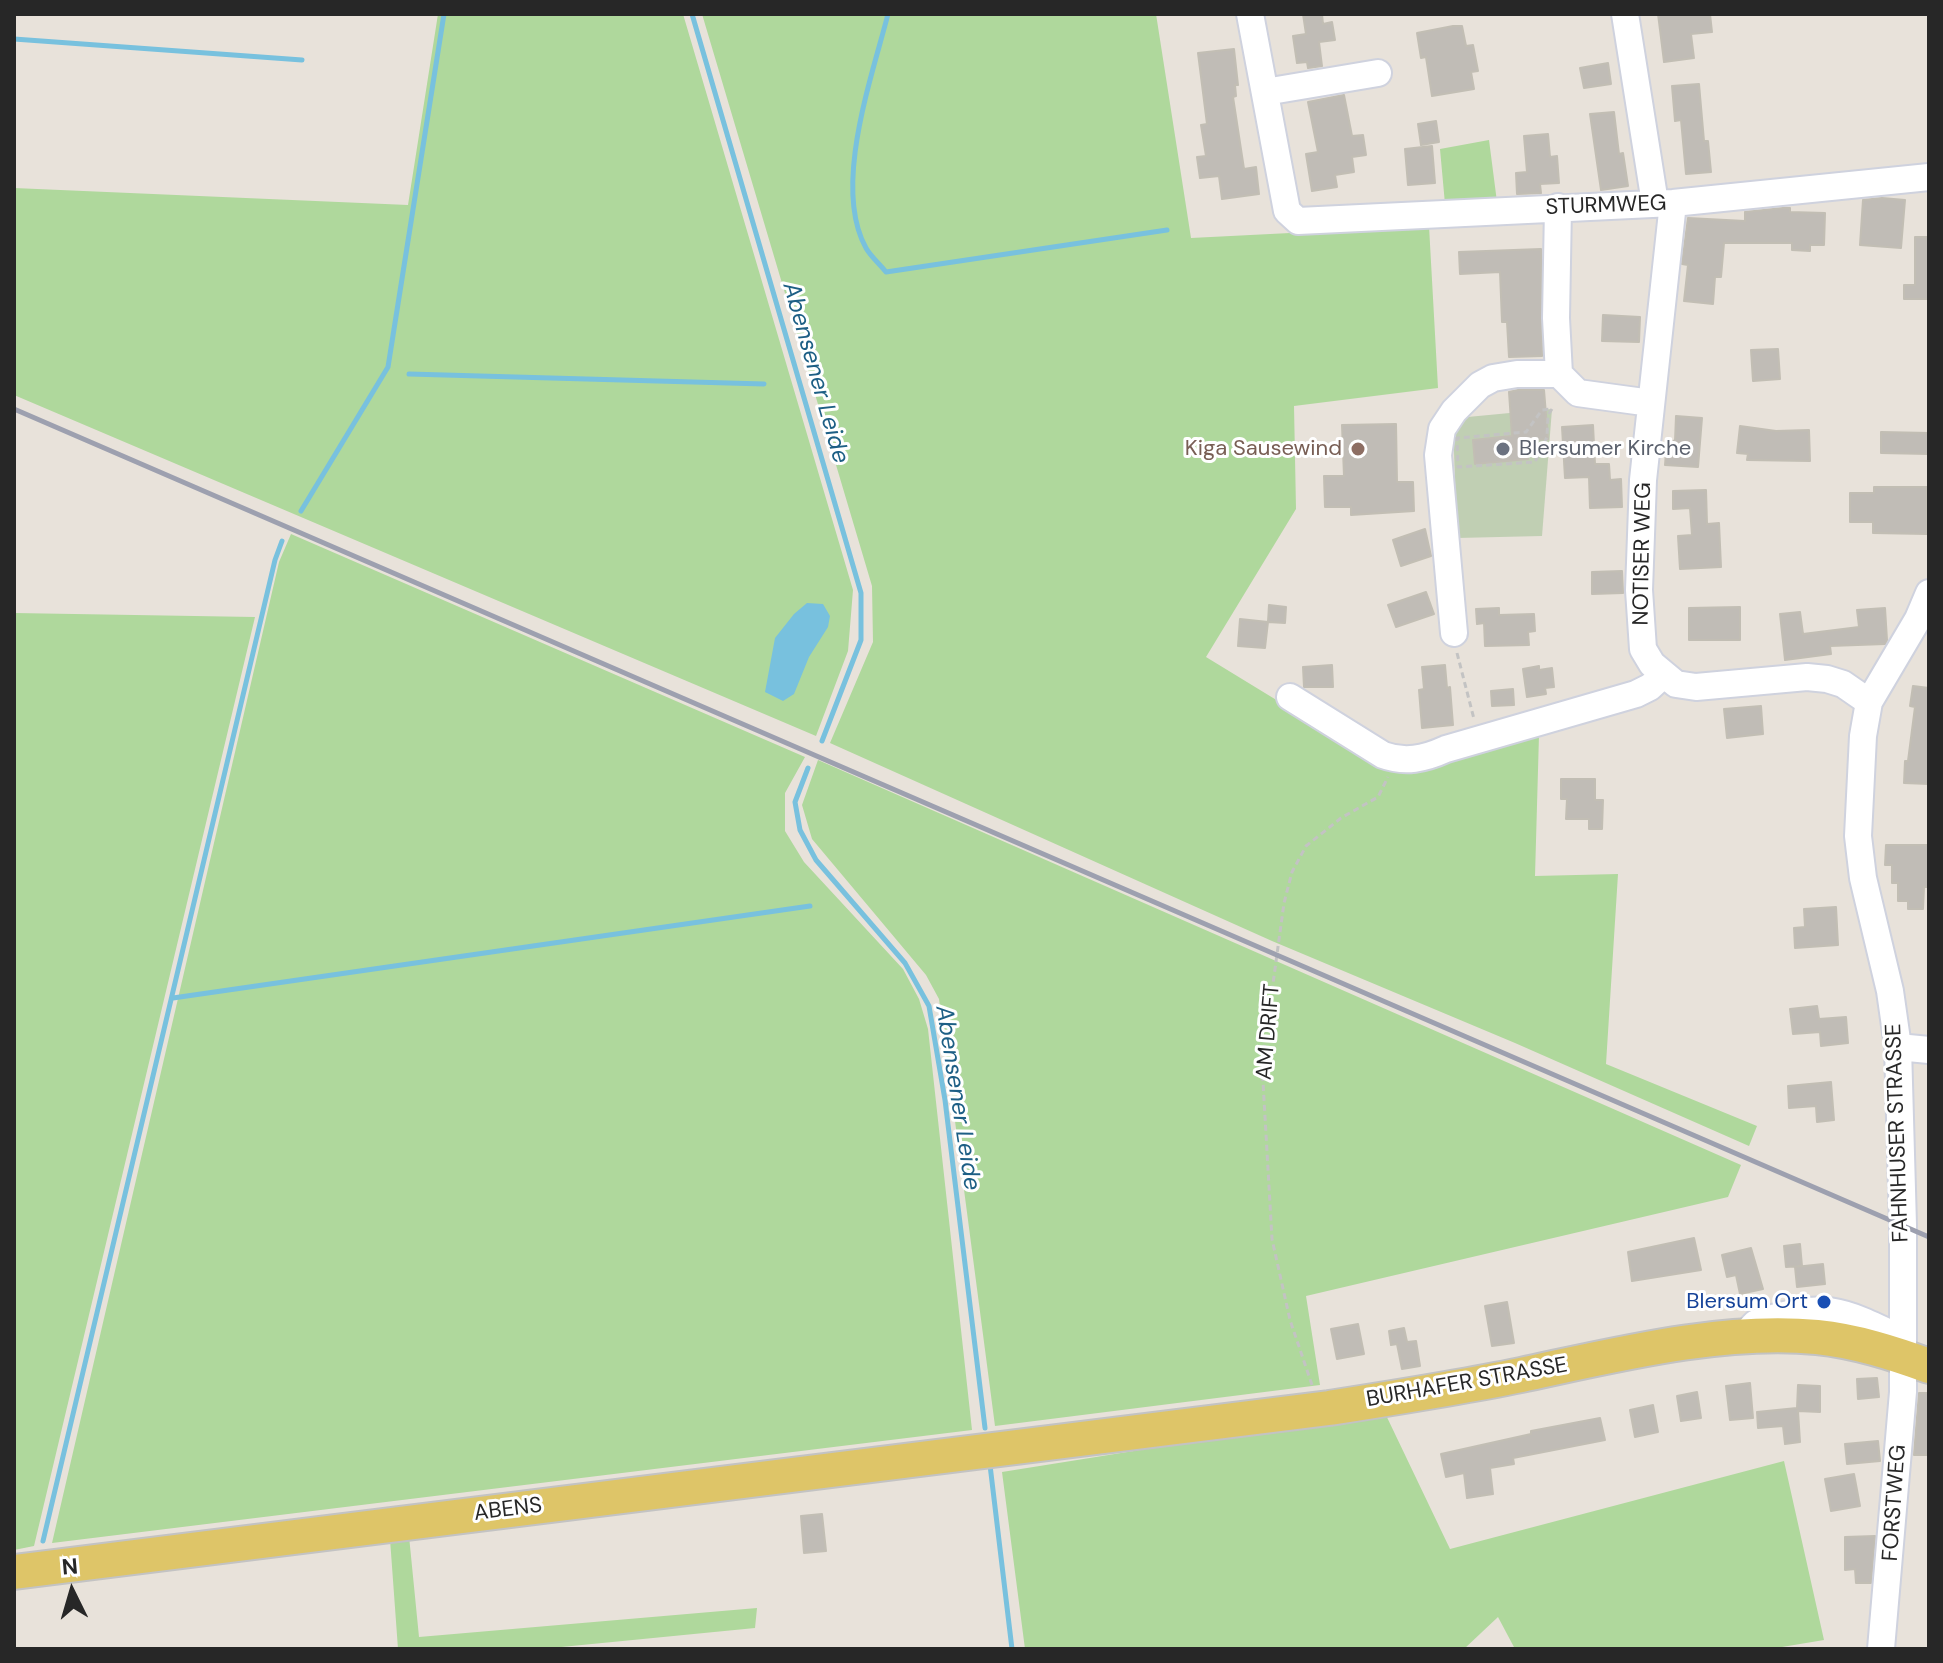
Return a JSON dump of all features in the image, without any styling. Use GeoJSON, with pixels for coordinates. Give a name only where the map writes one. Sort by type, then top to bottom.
{"type":"FeatureCollection","features":[{"type":"Feature","properties":{"kind":"main road","name":"BURHAFER STRASSE"},"geometry":{"type":"LineString","coordinates":[[1002,1449],[1329,1408],[1464,1386],[1653,1347],[1753,1337],[1817,1337],[1911,1354]]}},
{"type":"Feature","properties":{"kind":"main road","name":"ABENS"},"geometry":{"type":"LineString","coordinates":[[14,1572],[1002,1449]]}},
{"type":"Feature","properties":{"kind":"street"},"geometry":{"type":"LineString","coordinates":[[1250,14],[1265,92],[1378,73]]}},
{"type":"Feature","properties":{"kind":"street","name":"NOTISER WEG"},"geometry":{"type":"LineString","coordinates":[[1625,14],[1664,203],[1643,480],[1640,626],[1643,649],[1663,675]]}},
{"type":"Feature","properties":{"kind":"street","name":"STURMWEG"},"geometry":{"type":"LineString","coordinates":[[1265,92],[1287,211],[1298,221],[1664,203],[1929,177]]}},
{"type":"Feature","properties":{"kind":"street"},"geometry":{"type":"LineString","coordinates":[[1558,207],[1556,318],[1559,374],[1578,393],[1651,403]]}},
{"type":"Feature","properties":{"kind":"street"},"geometry":{"type":"LineString","coordinates":[[1454,633],[1438,455],[1442,429],[1470,394],[1493,378],[1517,374],[1559,374]]}},
{"type":"Feature","properties":{"kind":"street","name":"FAHNHUSER STRASSE"},"geometry":{"type":"LineString","coordinates":[[1911,1354],[1903,1225],[1898,1047],[1890,991],[1863,878],[1858,836],[1863,736],[1869,702],[1918,619],[1929,593]]}},
{"type":"Feature","properties":{"kind":"street"},"geometry":{"type":"LineString","coordinates":[[1290,697],[1383,755],[1399,761],[1427,757],[1636,694],[1663,675],[1676,684],[1696,687],[1807,677],[1827,679],[1843,684],[1869,702]]}},
{"type":"Feature","properties":{"kind":"street"},"geometry":{"type":"LineString","coordinates":[[1898,1047],[1929,1050]]}},
{"type":"Feature","properties":{"kind":"street","name":"FORSTWEG"},"geometry":{"type":"LineString","coordinates":[[1881,1649],[1901,1419],[1911,1354]]}},
{"type":"Feature","properties":{"kind":"path"},"geometry":{"type":"LineString","coordinates":[[1552,409],[1548,415],[1547,437],[1535,462],[1458,467],[1457,438],[1526,432],[1542,410],[1552,409]]}},
{"type":"Feature","properties":{"kind":"path"},"geometry":{"type":"LineString","coordinates":[[1454,633],[1460,673],[1479,740]]}},
{"type":"Feature","properties":{"kind":"path","name":"AM DRIFT"},"geometry":{"type":"LineString","coordinates":[[1316,1395],[1290,1320],[1272,1239],[1262,1064],[1276,954],[1292,872],[1306,846],[1341,818],[1378,797],[1399,761]]}},
{"type":"Feature","properties":{"kind":"green space"},"geometry":{"type":"Polygon","coordinates":[[[438,14],[683,14],[853,590],[848,651],[816,736],[14,395],[14,188],[408,205],[438,14]]]}},
{"type":"Feature","properties":{"kind":"green space"},"geometry":{"type":"Polygon","coordinates":[[[702,14],[1156,14],[1191,238],[1429,226],[1438,388],[1294,406],[1296,509],[1206,657],[1373,759],[1539,735],[1535,876],[1618,874],[1606,1064],[1757,1126],[1749,1146],[1272,941],[830,743],[873,642],[872,586],[702,14]]]}},
{"type":"Feature","properties":{"kind":"green space"},"geometry":{"type":"Polygon","coordinates":[[[1489,140],[1497,202],[1445,204],[1440,149],[1489,140]]]}},
{"type":"Feature","properties":{"kind":"green space"},"geometry":{"type":"Polygon","coordinates":[[[1552,409],[1542,536],[1457,538],[1453,423],[1457,418],[1552,409]]]}},
{"type":"Feature","properties":{"kind":"green space"},"geometry":{"type":"Polygon","coordinates":[[[291,534],[805,757],[785,793],[785,831],[804,862],[903,969],[919,999],[928,1029],[972,1430],[52,1543],[279,562],[291,534]]]}},
{"type":"Feature","properties":{"kind":"green space"},"geometry":{"type":"Polygon","coordinates":[[[14,613],[255,617],[34,1546],[14,1550],[14,613]]]}},
{"type":"Feature","properties":{"kind":"green space"},"geometry":{"type":"Polygon","coordinates":[[[818,760],[1741,1165],[1728,1197],[1306,1296],[1320,1385],[995,1426],[939,999],[926,975],[812,839],[802,805],[818,760]]]}},
{"type":"Feature","properties":{"kind":"green space"},"geometry":{"type":"Polygon","coordinates":[[[1384,1411],[1450,1549],[1784,1461],[1824,1640],[1770,1649],[1515,1649],[1498,1617],[1464,1649],[1025,1649],[1002,1472],[1384,1411]]]}},
{"type":"Feature","properties":{"kind":"green space"},"geometry":{"type":"Polygon","coordinates":[[[409,1536],[419,1637],[757,1608],[755,1628],[541,1649],[398,1649],[390,1539],[409,1536]]]}},
{"type":"Feature","properties":{"kind":"water"},"geometry":{"type":"Polygon","coordinates":[[[807,603],[823,604],[830,616],[828,627],[809,657],[794,694],[783,701],[765,692],[775,638],[807,603]]]}},
{"type":"Feature","properties":{"kind":"building"},"geometry":{"type":"Polygon","coordinates":[[[1303,14],[1322,14],[1323,24],[1332,22],[1335,40],[1319,42],[1322,66],[1308,68],[1307,62],[1297,63],[1293,36],[1306,34],[1303,14]]]}},
{"type":"Feature","properties":{"kind":"building"},"geometry":{"type":"Polygon","coordinates":[[[1658,14],[1710,14],[1712,32],[1691,34],[1694,58],[1664,62],[1658,14]]]}},
{"type":"Feature","properties":{"kind":"building"},"geometry":{"type":"Polygon","coordinates":[[[1462,26],[1466,46],[1473,45],[1478,71],[1471,72],[1474,89],[1432,96],[1426,57],[1421,58],[1417,33],[1462,26]]]}},
{"type":"Feature","properties":{"kind":"building"},"geometry":{"type":"Polygon","coordinates":[[[1234,49],[1238,85],[1235,85],[1236,96],[1233,97],[1244,169],[1256,167],[1259,194],[1222,199],[1219,176],[1200,178],[1197,157],[1206,156],[1201,125],[1207,124],[1198,53],[1234,49]]]}},
{"type":"Feature","properties":{"kind":"building"},"geometry":{"type":"Polygon","coordinates":[[[1608,63],[1611,84],[1584,88],[1580,68],[1608,63]]]}},
{"type":"Feature","properties":{"kind":"building"},"geometry":{"type":"Polygon","coordinates":[[[1699,84],[1704,141],[1708,141],[1711,172],[1686,174],[1681,120],[1675,121],[1672,86],[1699,84]]]}},
{"type":"Feature","properties":{"kind":"building"},"geometry":{"type":"Polygon","coordinates":[[[1344,95],[1352,136],[1363,135],[1366,155],[1352,157],[1354,172],[1335,175],[1337,187],[1312,191],[1306,154],[1318,152],[1308,102],[1344,95]]]}},
{"type":"Feature","properties":{"kind":"building"},"geometry":{"type":"Polygon","coordinates":[[[1614,112],[1619,154],[1623,153],[1628,186],[1601,190],[1590,114],[1614,112]]]}},
{"type":"Feature","properties":{"kind":"building"},"geometry":{"type":"Polygon","coordinates":[[[1436,121],[1439,142],[1421,145],[1418,124],[1436,121]]]}},
{"type":"Feature","properties":{"kind":"building"},"geometry":{"type":"Polygon","coordinates":[[[1548,134],[1550,157],[1557,156],[1559,183],[1540,184],[1541,193],[1517,194],[1516,173],[1527,172],[1524,136],[1548,134]]]}},
{"type":"Feature","properties":{"kind":"building"},"geometry":{"type":"Polygon","coordinates":[[[1432,146],[1435,183],[1408,185],[1405,149],[1432,146]]]}},
{"type":"Feature","properties":{"kind":"building"},"geometry":{"type":"Polygon","coordinates":[[[1863,200],[1905,200],[1901,248],[1860,245],[1863,200]]]}},
{"type":"Feature","properties":{"kind":"building"},"geometry":{"type":"Polygon","coordinates":[[[1790,208],[1790,212],[1825,213],[1824,245],[1810,245],[1810,251],[1792,250],[1792,243],[1724,243],[1721,277],[1715,277],[1713,304],[1684,301],[1688,265],[1682,264],[1688,218],[1745,221],[1745,212],[1790,208]]]}},
{"type":"Feature","properties":{"kind":"building"},"geometry":{"type":"Polygon","coordinates":[[[1915,237],[1929,237],[1929,299],[1904,299],[1904,285],[1915,285],[1915,237]]]}},
{"type":"Feature","properties":{"kind":"building"},"geometry":{"type":"Polygon","coordinates":[[[1541,249],[1542,356],[1509,357],[1507,322],[1502,322],[1500,272],[1460,274],[1459,252],[1541,249]]]}},
{"type":"Feature","properties":{"kind":"building"},"geometry":{"type":"Polygon","coordinates":[[[1603,315],[1640,317],[1639,342],[1602,341],[1603,315]]]}},
{"type":"Feature","properties":{"kind":"building"},"geometry":{"type":"Polygon","coordinates":[[[1778,349],[1780,379],[1753,381],[1751,350],[1778,349]]]}},
{"type":"Feature","properties":{"kind":"building"},"geometry":{"type":"Polygon","coordinates":[[[1544,390],[1548,439],[1535,440],[1528,459],[1475,464],[1473,440],[1512,436],[1509,392],[1544,390]]]}},
{"type":"Feature","properties":{"kind":"building"},"geometry":{"type":"Polygon","coordinates":[[[1676,416],[1702,418],[1698,467],[1665,465],[1667,440],[1675,441],[1676,416]]]}},
{"type":"Feature","properties":{"kind":"building"},"geometry":{"type":"Polygon","coordinates":[[[1396,424],[1397,482],[1413,482],[1414,511],[1351,515],[1351,507],[1325,507],[1324,476],[1344,476],[1342,425],[1396,424]]]}},
{"type":"Feature","properties":{"kind":"building"},"geometry":{"type":"Polygon","coordinates":[[[1593,425],[1595,464],[1609,464],[1610,480],[1621,479],[1622,507],[1590,508],[1589,477],[1565,478],[1562,427],[1593,425]]]}},
{"type":"Feature","properties":{"kind":"building"},"geometry":{"type":"Polygon","coordinates":[[[1740,426],[1776,431],[1809,430],[1810,461],[1747,460],[1748,454],[1737,453],[1740,426]]]}},
{"type":"Feature","properties":{"kind":"building"},"geometry":{"type":"Polygon","coordinates":[[[1881,432],[1929,433],[1929,454],[1881,453],[1881,432]]]}},
{"type":"Feature","properties":{"kind":"building"},"geometry":{"type":"Polygon","coordinates":[[[1874,487],[1927,487],[1927,534],[1873,533],[1873,522],[1850,522],[1850,493],[1874,493],[1874,487]]]}},
{"type":"Feature","properties":{"kind":"building"},"geometry":{"type":"Polygon","coordinates":[[[1706,490],[1707,524],[1719,523],[1721,567],[1680,569],[1678,536],[1692,535],[1690,508],[1673,509],[1673,491],[1706,490]]]}},
{"type":"Feature","properties":{"kind":"building"},"geometry":{"type":"Polygon","coordinates":[[[1425,529],[1431,556],[1401,566],[1393,540],[1425,529]]]}},
{"type":"Feature","properties":{"kind":"building"},"geometry":{"type":"Polygon","coordinates":[[[1622,571],[1623,593],[1592,594],[1592,572],[1622,571]]]}},
{"type":"Feature","properties":{"kind":"building"},"geometry":{"type":"Polygon","coordinates":[[[1426,592],[1434,614],[1396,627],[1388,605],[1426,592]]]}},
{"type":"Feature","properties":{"kind":"building"},"geometry":{"type":"Polygon","coordinates":[[[1269,605],[1286,607],[1285,623],[1268,622],[1269,605]]]}},
{"type":"Feature","properties":{"kind":"building"},"geometry":{"type":"Polygon","coordinates":[[[1740,607],[1740,640],[1689,640],[1689,608],[1740,607]]]}},
{"type":"Feature","properties":{"kind":"building"},"geometry":{"type":"Polygon","coordinates":[[[1499,608],[1499,615],[1534,614],[1535,631],[1528,632],[1529,645],[1485,646],[1484,623],[1477,624],[1476,609],[1499,608]]]}},
{"type":"Feature","properties":{"kind":"building"},"geometry":{"type":"Polygon","coordinates":[[[1885,608],[1885,644],[1830,646],[1831,654],[1785,660],[1780,614],[1800,612],[1803,634],[1859,627],[1857,610],[1885,608]]]}},
{"type":"Feature","properties":{"kind":"building"},"geometry":{"type":"Polygon","coordinates":[[[1240,619],[1268,622],[1265,648],[1238,646],[1240,619]]]}},
{"type":"Feature","properties":{"kind":"building"},"geometry":{"type":"Polygon","coordinates":[[[1332,665],[1333,687],[1304,687],[1303,667],[1332,665]]]}},
{"type":"Feature","properties":{"kind":"building"},"geometry":{"type":"Polygon","coordinates":[[[1445,665],[1453,725],[1422,728],[1419,690],[1424,689],[1422,667],[1445,665]]]}},
{"type":"Feature","properties":{"kind":"building"},"geometry":{"type":"Polygon","coordinates":[[[1539,666],[1539,670],[1552,668],[1554,687],[1545,688],[1546,694],[1527,697],[1523,669],[1539,666]]]}},
{"type":"Feature","properties":{"kind":"building"},"geometry":{"type":"Polygon","coordinates":[[[1913,686],[1929,688],[1929,784],[1904,783],[1915,707],[1910,706],[1913,686]]]}},
{"type":"Feature","properties":{"kind":"building"},"geometry":{"type":"Polygon","coordinates":[[[1513,689],[1514,705],[1492,706],[1491,691],[1513,689]]]}},
{"type":"Feature","properties":{"kind":"building"},"geometry":{"type":"Polygon","coordinates":[[[1761,706],[1763,734],[1727,738],[1724,709],[1761,706]]]}},
{"type":"Feature","properties":{"kind":"building"},"geometry":{"type":"Polygon","coordinates":[[[1561,779],[1595,779],[1595,800],[1603,800],[1602,829],[1589,829],[1589,819],[1566,819],[1567,799],[1561,799],[1561,779]]]}},
{"type":"Feature","properties":{"kind":"building"},"geometry":{"type":"Polygon","coordinates":[[[1886,845],[1929,845],[1929,887],[1924,887],[1923,909],[1908,909],[1908,901],[1898,901],[1898,883],[1892,883],[1892,865],[1885,865],[1886,845]]]}},
{"type":"Feature","properties":{"kind":"building"},"geometry":{"type":"Polygon","coordinates":[[[1836,907],[1838,945],[1795,948],[1794,928],[1805,927],[1804,909],[1836,907]]]}},
{"type":"Feature","properties":{"kind":"building"},"geometry":{"type":"Polygon","coordinates":[[[1817,1006],[1819,1019],[1846,1017],[1848,1043],[1821,1046],[1820,1032],[1793,1034],[1790,1009],[1817,1006]]]}},
{"type":"Feature","properties":{"kind":"building"},"geometry":{"type":"Polygon","coordinates":[[[1831,1082],[1834,1120],[1817,1122],[1816,1106],[1789,1108],[1788,1086],[1831,1082]]]}},
{"type":"Feature","properties":{"kind":"building"},"geometry":{"type":"Polygon","coordinates":[[[1694,1238],[1701,1270],[1632,1281],[1628,1252],[1694,1238]]]}},
{"type":"Feature","properties":{"kind":"building"},"geometry":{"type":"Polygon","coordinates":[[[1800,1244],[1802,1266],[1786,1267],[1784,1246],[1800,1244]]]}},
{"type":"Feature","properties":{"kind":"building"},"geometry":{"type":"Polygon","coordinates":[[[1751,1248],[1763,1289],[1740,1294],[1736,1275],[1727,1277],[1722,1255],[1751,1248]]]}},
{"type":"Feature","properties":{"kind":"building"},"geometry":{"type":"Polygon","coordinates":[[[1823,1264],[1825,1284],[1797,1287],[1795,1267],[1823,1264]]]}},
{"type":"Feature","properties":{"kind":"building"},"geometry":{"type":"Polygon","coordinates":[[[1507,1302],[1514,1343],[1492,1346],[1485,1306],[1507,1302]]]}},
{"type":"Feature","properties":{"kind":"building"},"geometry":{"type":"Polygon","coordinates":[[[1358,1324],[1364,1354],[1337,1359],[1331,1329],[1358,1324]]]}},
{"type":"Feature","properties":{"kind":"building"},"geometry":{"type":"Polygon","coordinates":[[[1404,1328],[1407,1342],[1416,1341],[1420,1366],[1402,1369],[1397,1344],[1391,1345],[1389,1331],[1404,1328]]]}},
{"type":"Feature","properties":{"kind":"building"},"geometry":{"type":"Polygon","coordinates":[[[1877,1378],[1879,1397],[1858,1399],[1857,1379],[1877,1378]]]}},
{"type":"Feature","properties":{"kind":"building"},"geometry":{"type":"Polygon","coordinates":[[[1750,1383],[1753,1418],[1730,1420],[1726,1386],[1750,1383]]]}},
{"type":"Feature","properties":{"kind":"building"},"geometry":{"type":"Polygon","coordinates":[[[1798,1385],[1820,1386],[1820,1412],[1798,1411],[1800,1442],[1785,1444],[1783,1426],[1758,1428],[1757,1412],[1797,1408],[1798,1385]]]}},
{"type":"Feature","properties":{"kind":"building"},"geometry":{"type":"Polygon","coordinates":[[[1697,1392],[1701,1418],[1681,1421],[1677,1396],[1697,1392]]]}},
{"type":"Feature","properties":{"kind":"building"},"geometry":{"type":"Polygon","coordinates":[[[1919,1393],[1929,1393],[1929,1455],[1914,1455],[1919,1393]]]}},
{"type":"Feature","properties":{"kind":"building"},"geometry":{"type":"Polygon","coordinates":[[[1653,1405],[1658,1432],[1635,1437],[1630,1410],[1653,1405]]]}},
{"type":"Feature","properties":{"kind":"building"},"geometry":{"type":"Polygon","coordinates":[[[1600,1418],[1605,1440],[1513,1458],[1514,1464],[1490,1468],[1493,1494],[1467,1498],[1464,1473],[1446,1477],[1441,1454],[1531,1434],[1531,1431],[1600,1418]]]}},
{"type":"Feature","properties":{"kind":"building"},"geometry":{"type":"Polygon","coordinates":[[[1878,1441],[1880,1461],[1847,1464],[1845,1444],[1878,1441]]]}},
{"type":"Feature","properties":{"kind":"building"},"geometry":{"type":"Polygon","coordinates":[[[1854,1474],[1860,1506],[1831,1511],[1825,1479],[1854,1474]]]}},
{"type":"Feature","properties":{"kind":"building"},"geometry":{"type":"Polygon","coordinates":[[[822,1514],[826,1551],[804,1553],[801,1516],[822,1514]]]}},
{"type":"Feature","properties":{"kind":"building"},"geometry":{"type":"Polygon","coordinates":[[[1875,1536],[1871,1583],[1856,1583],[1855,1569],[1845,1570],[1845,1537],[1875,1536]]]}},
{"type":"Feature","properties":{"kind":"waterway"},"geometry":{"type":"LineString","coordinates":[[301,511],[388,367],[444,14]]}},
{"type":"Feature","properties":{"kind":"waterway","name":"Abensener Leide"},"geometry":{"type":"LineString","coordinates":[[692,14],[861,593],[861,640],[822,741]]}},
{"type":"Feature","properties":{"kind":"waterway"},"geometry":{"type":"LineString","coordinates":[[888,14],[858,132],[853,195],[857,223],[866,248],[886,272],[1167,230]]}},
{"type":"Feature","properties":{"kind":"waterway"},"geometry":{"type":"LineString","coordinates":[[14,39],[302,60]]}},
{"type":"Feature","properties":{"kind":"waterway"},"geometry":{"type":"LineString","coordinates":[[409,374],[764,384]]}},
{"type":"Feature","properties":{"kind":"waterway"},"geometry":{"type":"LineString","coordinates":[[43,1541],[282,541]]}},
{"type":"Feature","properties":{"kind":"waterway","name":"Abensener Leide"},"geometry":{"type":"LineString","coordinates":[[808,768],[795,802],[800,830],[816,860],[905,963],[929,1006],[945,1100],[985,1428]]}},
{"type":"Feature","properties":{"kind":"waterway"},"geometry":{"type":"LineString","coordinates":[[173,998],[810,906]]}},
{"type":"Feature","properties":{"kind":"waterway","name":"Abensener Leide"},"geometry":{"type":"LineString","coordinates":[[990,1465],[1012,1649]]}},
{"type":"Feature","properties":{"kind":"railway"},"geometry":{"type":"LineString","coordinates":[[14,409],[1929,1237]]}},
{"type":"Feature","properties":{"kind":"place","name":"Kiga Sausewind"},"geometry":{"type":"Point","coordinates":[1358,449]}},
{"type":"Feature","properties":{"kind":"place","name":"Blersumer Kirche"},"geometry":{"type":"Point","coordinates":[1503,449]}},
{"type":"Feature","properties":{"kind":"place","name":"Blersum Ort"},"geometry":{"type":"Point","coordinates":[1824,1302]}}]}
